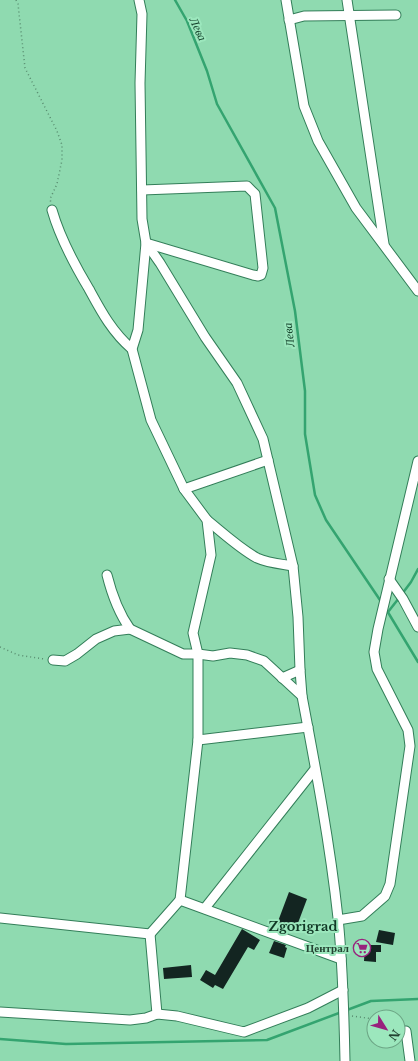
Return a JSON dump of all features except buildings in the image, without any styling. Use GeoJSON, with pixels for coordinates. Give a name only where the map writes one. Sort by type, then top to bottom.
{"type":"FeatureCollection","features":[{"type":"Feature","properties":{"kind":"street"},"geometry":{"type":"LineString","coordinates":[[139,0],[142,14],[140,83],[142,218],[146,243],[138,330],[132,349],[152,420],[184,489],[207,520],[236,544],[258,558],[276,564],[293,566]]}},
{"type":"Feature","properties":{"kind":"street"},"geometry":{"type":"LineString","coordinates":[[286,0],[304,106],[318,141],[356,208],[418,291]]}},
{"type":"Feature","properties":{"kind":"street"},"geometry":{"type":"LineString","coordinates":[[347,0],[384,245]]}},
{"type":"Feature","properties":{"kind":"street"},"geometry":{"type":"LineString","coordinates":[[289,20],[304,16],[396,15]]}},
{"type":"Feature","properties":{"kind":"street"},"geometry":{"type":"LineString","coordinates":[[142,190],[247,186],[254,194],[263,271],[261,275],[253,276],[146,243]]}},
{"type":"Feature","properties":{"kind":"street"},"geometry":{"type":"LineString","coordinates":[[52,210],[57,227],[78,271],[120,339],[132,349]]}},
{"type":"Feature","properties":{"kind":"street"},"geometry":{"type":"LineString","coordinates":[[146,243],[160,263],[205,337],[237,383],[263,439],[293,566],[298,617],[302,696],[332,866],[338,920],[346,1061]]}},
{"type":"Feature","properties":{"kind":"street"},"geometry":{"type":"LineString","coordinates":[[184,489],[268,460]]}},
{"type":"Feature","properties":{"kind":"street"},"geometry":{"type":"LineString","coordinates":[[338,920],[362,916],[385,896],[390,884],[410,746],[408,730],[378,669],[374,652],[388,584],[418,461]]}},
{"type":"Feature","properties":{"kind":"street"},"geometry":{"type":"LineString","coordinates":[[157,1014],[150,934],[180,900],[198,740],[198,654],[193,633],[211,555],[207,520]]}},
{"type":"Feature","properties":{"kind":"street"},"geometry":{"type":"LineString","coordinates":[[107,575],[112,594],[121,617],[130,629],[183,654],[213,656],[230,653],[247,655],[264,661],[302,696]]}},
{"type":"Feature","properties":{"kind":"street"},"geometry":{"type":"LineString","coordinates":[[388,584],[403,599],[418,626]]}},
{"type":"Feature","properties":{"kind":"street"},"geometry":{"type":"LineString","coordinates":[[53,660],[65,661],[77,654],[96,639],[114,631],[130,629]]}},
{"type":"Feature","properties":{"kind":"street"},"geometry":{"type":"LineString","coordinates":[[282,678],[300,670]]}},
{"type":"Feature","properties":{"kind":"street"},"geometry":{"type":"LineString","coordinates":[[198,740],[308,727]]}},
{"type":"Feature","properties":{"kind":"street"},"geometry":{"type":"LineString","coordinates":[[205,908],[315,768]]}},
{"type":"Feature","properties":{"kind":"street"},"geometry":{"type":"LineString","coordinates":[[180,900],[341,959]]}},
{"type":"Feature","properties":{"kind":"street"},"geometry":{"type":"LineString","coordinates":[[0,918],[150,934]]}},
{"type":"Feature","properties":{"kind":"street"},"geometry":{"type":"LineString","coordinates":[[0,1012],[130,1020],[146,1018],[157,1014],[177,1016],[244,1032],[308,1008],[343,990]]}},
{"type":"Feature","properties":{"kind":"street"},"geometry":{"type":"LineString","coordinates":[[406,1031],[410,1061]]}},
{"type":"Feature","properties":{"kind":"path"},"geometry":{"type":"LineString","coordinates":[[16,0],[18,4],[25,68],[57,131],[62,145],[62,160],[57,184],[50,199],[52,210]]}},
{"type":"Feature","properties":{"kind":"path"},"geometry":{"type":"LineString","coordinates":[[0,647],[18,655],[53,660]]}},
{"type":"Feature","properties":{"kind":"path"},"geometry":{"type":"LineString","coordinates":[[344,1015],[366,1018]]}},
{"type":"Feature","properties":{"kind":"waterway","name":"Лева"},"geometry":{"type":"LineString","coordinates":[[175,0],[187,21],[207,71],[217,104],[275,208],[295,311],[305,391],[305,434],[315,495],[326,520],[382,603]]}},
{"type":"Feature","properties":{"kind":"waterway"},"geometry":{"type":"LineString","coordinates":[[402,594],[418,569]]}},
{"type":"Feature","properties":{"kind":"waterway"},"geometry":{"type":"LineString","coordinates":[[388,612],[399,598]]}},
{"type":"Feature","properties":{"kind":"waterway","name":"Лева"},"geometry":{"type":"LineString","coordinates":[[386,609],[418,662]]}},
{"type":"Feature","properties":{"kind":"waterway"},"geometry":{"type":"LineString","coordinates":[[0,1039],[66,1044],[267,1040],[371,1001],[418,999]]}},
{"type":"Feature","properties":{"kind":"place","name":"Централ"},"geometry":{"type":"Point","coordinates":[362,948]}},
{"type":"Feature","properties":{"kind":"district","name":"Zgorigrad"},"geometry":{"type":"Point","coordinates":[303,926]}}]}
